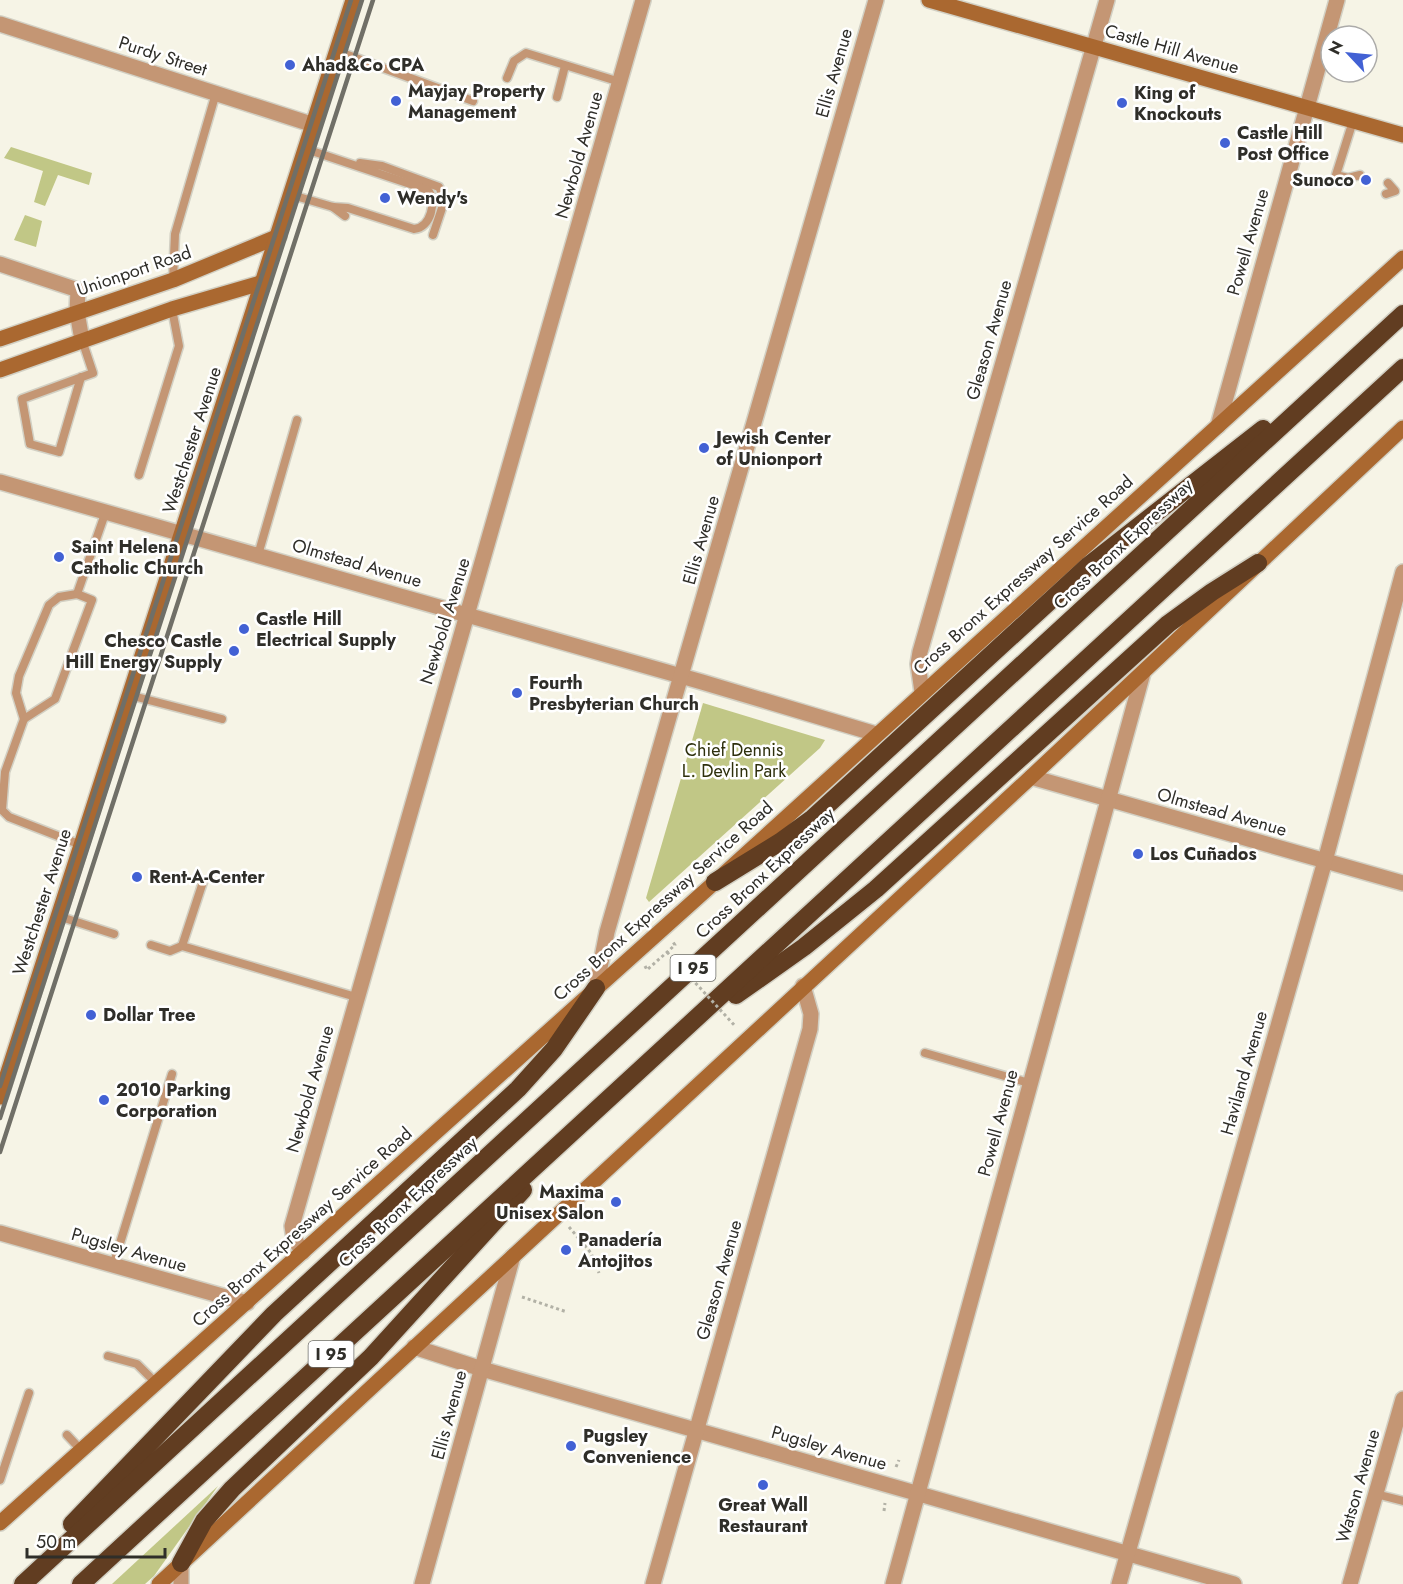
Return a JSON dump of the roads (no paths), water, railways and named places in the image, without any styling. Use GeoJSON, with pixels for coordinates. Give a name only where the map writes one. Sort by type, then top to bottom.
{"type":"FeatureCollection","features":[{"type":"Feature","properties":{"kind":"highway","name":"Cross Bronx Expressway"},"geometry":{"type":"LineString","coordinates":[[23,1584],[1403,314]]}},
{"type":"Feature","properties":{"kind":"highway"},"geometry":{"type":"LineString","coordinates":[[715,882],[780,842],[813,818],[1098,557],[1362,352]]}},
{"type":"Feature","properties":{"kind":"highway","name":"I 95"},"geometry":{"type":"LineString","coordinates":[[81,1584],[1403,368]]}},
{"type":"Feature","properties":{"kind":"highway"},"geometry":{"type":"LineString","coordinates":[[680,1033],[796,953],[854,908],[943,830],[1148,641],[1189,608],[1258,563]]}},
{"type":"Feature","properties":{"kind":"highway"},"geometry":{"type":"LineString","coordinates":[[15,1584],[274,1314],[518,1089],[554,1049],[596,988]]}},
{"type":"Feature","properties":{"kind":"highway"},"geometry":{"type":"LineString","coordinates":[[181,1563],[204,1521],[232,1489],[392,1335],[486,1233],[582,1123]]}},
{"type":"Feature","properties":{"kind":"main road","name":"Westchester Avenue"},"geometry":{"type":"LineString","coordinates":[[0,1097],[279,237],[353,0]]}},
{"type":"Feature","properties":{"kind":"main road","name":"Castle Hill Avenue"},"geometry":{"type":"LineString","coordinates":[[929,0],[1403,135]]}},
{"type":"Feature","properties":{"kind":"main road","name":"Unionport Road"},"geometry":{"type":"LineString","coordinates":[[0,339],[173,280],[279,237]]}},
{"type":"Feature","properties":{"kind":"main road","name":"Cross Bronx Expressway Service Road"},"geometry":{"type":"LineString","coordinates":[[0,1523],[247,1304],[1403,258]]}},
{"type":"Feature","properties":{"kind":"main road"},"geometry":{"type":"LineString","coordinates":[[0,370],[172,309],[264,282]]}},
{"type":"Feature","properties":{"kind":"main road"},"geometry":{"type":"LineString","coordinates":[[159,1584],[1143,673],[1403,428]]}},
{"type":"Feature","properties":{"kind":"street","name":"Newbold Avenue"},"geometry":{"type":"LineString","coordinates":[[303,1252],[294,1239],[292,1226],[643,0]]}},
{"type":"Feature","properties":{"kind":"street","name":"Ellis Avenue"},"geometry":{"type":"LineString","coordinates":[[596,988],[607,932],[876,0]]}},
{"type":"Feature","properties":{"kind":"street","name":"Gleason Avenue"},"geometry":{"type":"LineString","coordinates":[[922,692],[918,664],[920,652],[1107,0]]}},
{"type":"Feature","properties":{"kind":"street","name":"Powell Avenue"},"geometry":{"type":"LineString","coordinates":[[1218,426],[1337,0]]}},
{"type":"Feature","properties":{"kind":"street","name":"Purdy Street"},"geometry":{"type":"LineString","coordinates":[[0,24],[314,125]]}},
{"type":"Feature","properties":{"kind":"street"},"geometry":{"type":"LineString","coordinates":[[0,264],[78,290],[77,312],[82,340]]}},
{"type":"Feature","properties":{"kind":"street","name":"Olmstead Avenue"},"geometry":{"type":"LineString","coordinates":[[0,482],[682,676],[876,734]]}},
{"type":"Feature","properties":{"kind":"street","name":"Haviland Avenue"},"geometry":{"type":"LineString","coordinates":[[1119,1584],[1325,861],[1403,572]]}},
{"type":"Feature","properties":{"kind":"street","name":"Powell Avenue"},"geometry":{"type":"LineString","coordinates":[[892,1584],[919,1495],[1029,1083],[1110,800],[1143,673]]}},
{"type":"Feature","properties":{"kind":"street","name":"Olmstead Avenue"},"geometry":{"type":"LineString","coordinates":[[1031,777],[1403,883]]}},
{"type":"Feature","properties":{"kind":"street","name":"Gleason Avenue"},"geometry":{"type":"LineString","coordinates":[[652,1584],[810,1029],[811,1014],[803,986]]}},
{"type":"Feature","properties":{"kind":"street","name":"Pugsley Avenue"},"geometry":{"type":"LineString","coordinates":[[0,1233],[247,1304]]}},
{"type":"Feature","properties":{"kind":"street","name":"Ellis Avenue"},"geometry":{"type":"LineString","coordinates":[[422,1584],[513,1256]]}},
{"type":"Feature","properties":{"kind":"street","name":"Pugsley Avenue"},"geometry":{"type":"LineString","coordinates":[[414,1347],[482,1369],[1234,1584]]}},
{"type":"Feature","properties":{"kind":"street","name":"Watson Avenue"},"geometry":{"type":"LineString","coordinates":[[1350,1584],[1403,1399]]}},
{"type":"Feature","properties":{"kind":"street"},"geometry":{"type":"LineString","coordinates":[[181,1563],[181,1584]]}},
{"type":"Feature","properties":{"kind":"lane"},"geometry":{"type":"LineString","coordinates":[[337,51],[473,101]]}},
{"type":"Feature","properties":{"kind":"lane"},"geometry":{"type":"LineString","coordinates":[[507,78],[514,61],[526,53],[620,82]]}},
{"type":"Feature","properties":{"kind":"lane"},"geometry":{"type":"LineString","coordinates":[[557,96],[565,66]]}},
{"type":"Feature","properties":{"kind":"lane"},"geometry":{"type":"LineString","coordinates":[[173,280],[175,234],[216,93]]}},
{"type":"Feature","properties":{"kind":"lane"},"geometry":{"type":"LineString","coordinates":[[1353,121],[1336,175],[1348,178],[1357,186]]}},
{"type":"Feature","properties":{"kind":"lane"},"geometry":{"type":"LineString","coordinates":[[292,195],[333,207],[348,208],[414,229],[422,227],[427,222],[433,203],[428,190],[306,149]]}},
{"type":"Feature","properties":{"kind":"lane"},"geometry":{"type":"LineString","coordinates":[[347,161],[382,166],[436,184],[442,190],[445,199],[433,235]]}},
{"type":"Feature","properties":{"kind":"lane"},"geometry":{"type":"LineString","coordinates":[[1348,178],[1360,175]]}},
{"type":"Feature","properties":{"kind":"lane"},"geometry":{"type":"LineString","coordinates":[[1388,183],[1399,192]]}},
{"type":"Feature","properties":{"kind":"lane"},"geometry":{"type":"LineString","coordinates":[[1386,194],[1399,192]]}},
{"type":"Feature","properties":{"kind":"lane"},"geometry":{"type":"LineString","coordinates":[[333,207],[345,216]]}},
{"type":"Feature","properties":{"kind":"lane"},"geometry":{"type":"LineString","coordinates":[[140,475],[179,346],[172,309]]}},
{"type":"Feature","properties":{"kind":"lane"},"geometry":{"type":"LineString","coordinates":[[81,377],[59,452],[30,444],[22,399],[81,377],[93,373],[82,340]]}},
{"type":"Feature","properties":{"kind":"lane"},"geometry":{"type":"LineString","coordinates":[[258,555],[297,420]]}},
{"type":"Feature","properties":{"kind":"lane"},"geometry":{"type":"LineString","coordinates":[[77,594],[106,511]]}},
{"type":"Feature","properties":{"kind":"lane"},"geometry":{"type":"LineString","coordinates":[[24,719],[16,693],[19,676],[50,605],[59,597],[77,594],[92,600],[55,699],[24,719],[3,771],[2,810],[9,817],[81,845]]}},
{"type":"Feature","properties":{"kind":"lane"},"geometry":{"type":"LineString","coordinates":[[129,695],[222,719]]}},
{"type":"Feature","properties":{"kind":"lane"},"geometry":{"type":"LineString","coordinates":[[182,946],[202,882]]}},
{"type":"Feature","properties":{"kind":"lane"},"geometry":{"type":"LineString","coordinates":[[58,916],[114,934]]}},
{"type":"Feature","properties":{"kind":"lane"},"geometry":{"type":"LineString","coordinates":[[151,945],[170,951],[182,946],[356,997]]}},
{"type":"Feature","properties":{"kind":"lane"},"geometry":{"type":"LineString","coordinates":[[925,1053],[1029,1083]]}},
{"type":"Feature","properties":{"kind":"lane"},"geometry":{"type":"LineString","coordinates":[[113,1266],[172,1074]]}},
{"type":"Feature","properties":{"kind":"lane"},"geometry":{"type":"LineString","coordinates":[[108,1356],[137,1364],[157,1384]]}},
{"type":"Feature","properties":{"kind":"lane"},"geometry":{"type":"LineString","coordinates":[[0,1480],[29,1393]]}},
{"type":"Feature","properties":{"kind":"lane"},"geometry":{"type":"LineString","coordinates":[[67,1435],[82,1451]]}},
{"type":"Feature","properties":{"kind":"lane"},"geometry":{"type":"LineString","coordinates":[[1376,1494],[1403,1501]]}},
{"type":"Feature","properties":{"kind":"railway"},"geometry":{"type":"LineString","coordinates":[[0,1086],[351,0]]}},
{"type":"Feature","properties":{"kind":"railway"},"geometry":{"type":"LineString","coordinates":[[0,1118],[362,0]]}},
{"type":"Feature","properties":{"kind":"railway"},"geometry":{"type":"LineString","coordinates":[[0,1152],[373,0]]}},
{"type":"Feature","properties":{"kind":"place","name":"Ahad&Co CPA"},"geometry":{"type":"Point","coordinates":[290,65]}},
{"type":"Feature","properties":{"kind":"place","name":"Mayjay Property Management"},"geometry":{"type":"Point","coordinates":[396,101]}},
{"type":"Feature","properties":{"kind":"place","name":"King of Knockouts"},"geometry":{"type":"Point","coordinates":[1122,103]}},
{"type":"Feature","properties":{"kind":"place","name":"Castle Hill Post Office"},"geometry":{"type":"Point","coordinates":[1225,143]}},
{"type":"Feature","properties":{"kind":"place","name":"Sunoco"},"geometry":{"type":"Point","coordinates":[1366,180]}},
{"type":"Feature","properties":{"kind":"place","name":"Wendy's"},"geometry":{"type":"Point","coordinates":[385,198]}},
{"type":"Feature","properties":{"kind":"place","name":"Jewish Center of Unionport"},"geometry":{"type":"Point","coordinates":[704,448]}},
{"type":"Feature","properties":{"kind":"place","name":"Saint Helena Catholic Church"},"geometry":{"type":"Point","coordinates":[59,557]}},
{"type":"Feature","properties":{"kind":"place","name":"Castle Hill Electrical Supply"},"geometry":{"type":"Point","coordinates":[244,629]}},
{"type":"Feature","properties":{"kind":"place","name":"Chesco Castle Hill Energy Supply"},"geometry":{"type":"Point","coordinates":[234,651]}},
{"type":"Feature","properties":{"kind":"place","name":"Fourth Presbyterian Church"},"geometry":{"type":"Point","coordinates":[517,693]}},
{"type":"Feature","properties":{"kind":"place","name":"Los Cuñados"},"geometry":{"type":"Point","coordinates":[1138,854]}},
{"type":"Feature","properties":{"kind":"place","name":"Rent-A-Center"},"geometry":{"type":"Point","coordinates":[137,877]}},
{"type":"Feature","properties":{"kind":"place","name":"Dollar Tree"},"geometry":{"type":"Point","coordinates":[91,1015]}},
{"type":"Feature","properties":{"kind":"place","name":"2010 Parking Corporation"},"geometry":{"type":"Point","coordinates":[104,1100]}},
{"type":"Feature","properties":{"kind":"place","name":"Maxima Unisex Salon"},"geometry":{"type":"Point","coordinates":[616,1202]}},
{"type":"Feature","properties":{"kind":"place","name":"Panadería Antojitos"},"geometry":{"type":"Point","coordinates":[566,1250]}},
{"type":"Feature","properties":{"kind":"place","name":"Pugsley Convenience"},"geometry":{"type":"Point","coordinates":[571,1446]}},
{"type":"Feature","properties":{"kind":"place","name":"Great Wall Restaurant"},"geometry":{"type":"Point","coordinates":[763,1485]}},
{"type":"Feature","properties":{"kind":"park label","name":"Chief Dennis L. Devlin Park"},"geometry":{"type":"Point","coordinates":[734,760]}}]}
